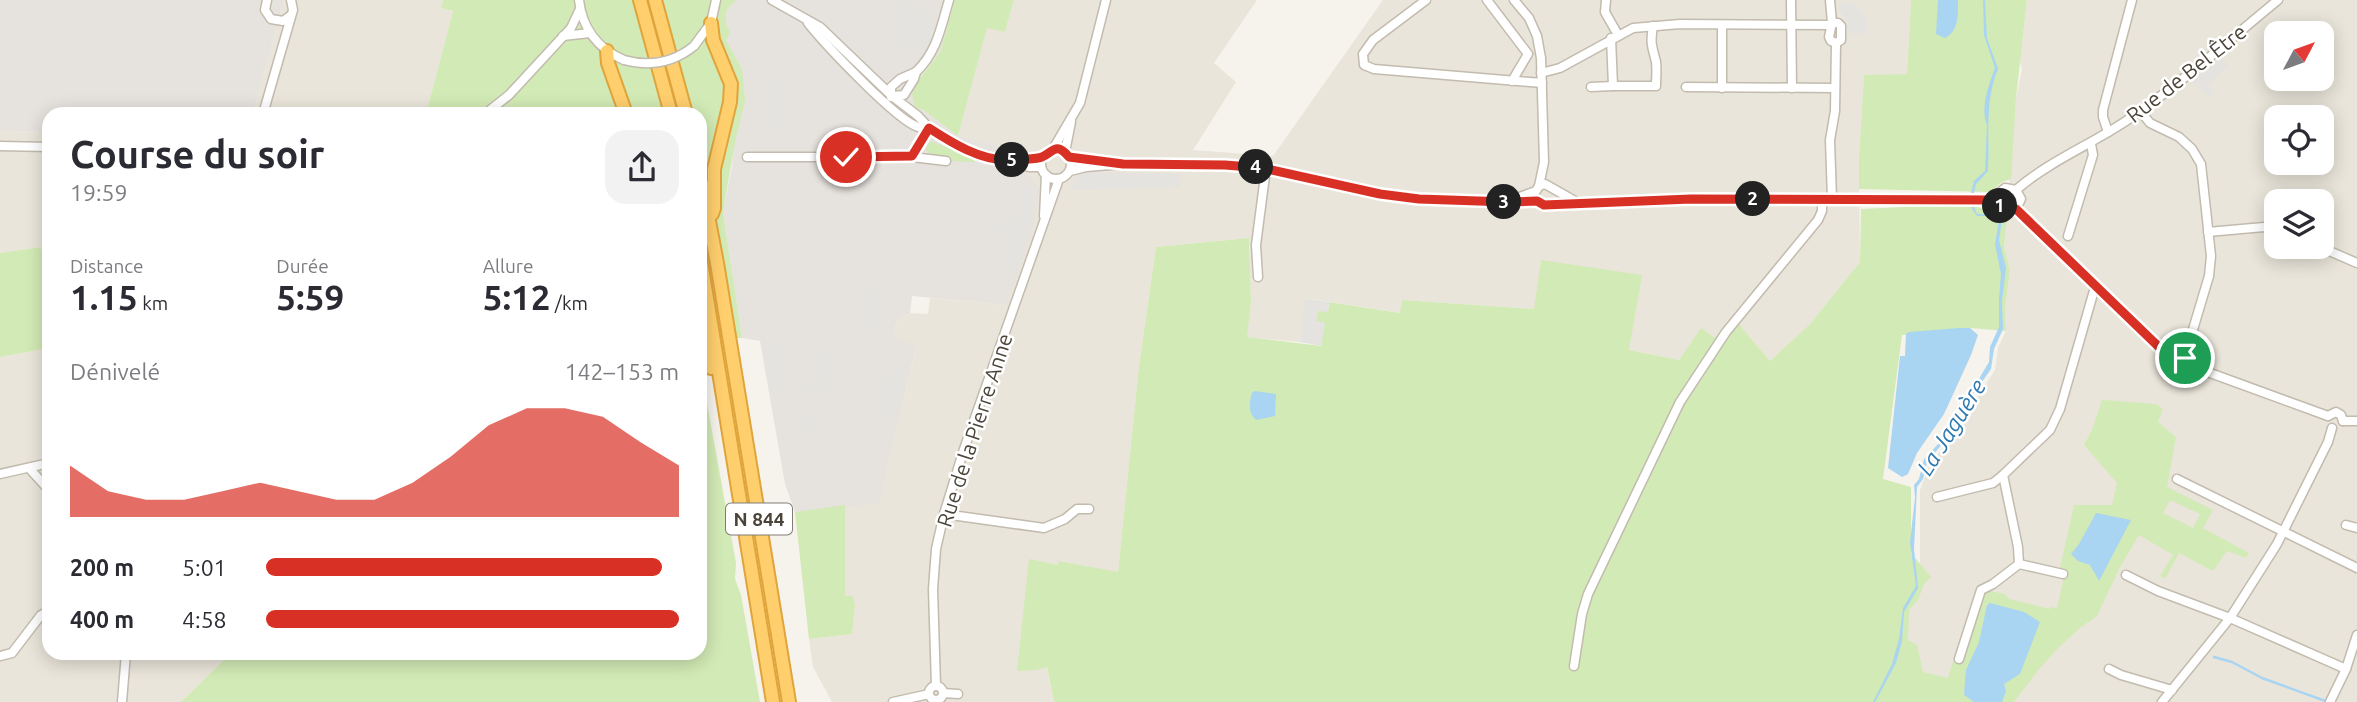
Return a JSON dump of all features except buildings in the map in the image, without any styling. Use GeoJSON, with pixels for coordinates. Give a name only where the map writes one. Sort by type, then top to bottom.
{"type":"FeatureCollection","features":[{"type":"Feature","properties":{"kind":"highway"},"geometry":{"type":"LineString","coordinates":[[640,0],[669,107]]}},
{"type":"Feature","properties":{"kind":"highway"},"geometry":{"type":"LineString","coordinates":[[655,0],[684,107]]}},
{"type":"Feature","properties":{"kind":"highway"},"geometry":{"type":"LineString","coordinates":[[710,221],[714,208],[714,169],[732,94],[729,76],[713,40],[711,23]]}},
{"type":"Feature","properties":{"kind":"highway"},"geometry":{"type":"LineString","coordinates":[[607,51],[608,63],[624,107]]}},
{"type":"Feature","properties":{"kind":"highway","name":"N 844"},"geometry":{"type":"LineString","coordinates":[[707,207],[789,702]]}},
{"type":"Feature","properties":{"kind":"highway","name":"N 844"},"geometry":{"type":"LineString","coordinates":[[707,299],[773,702]]}},
{"type":"Feature","properties":{"kind":"highway"},"geometry":{"type":"LineString","coordinates":[[707,349],[716,392],[724,405]]}},
{"type":"Feature","properties":{"kind":"street"},"geometry":{"type":"LineString","coordinates":[[772,0],[806,20],[833,51],[890,95],[917,127],[929,128],[973,152],[1030,167],[1041,167]]}},
{"type":"Feature","properties":{"kind":"street"},"geometry":{"type":"LineString","coordinates":[[890,95],[900,79],[916,72],[935,49],[949,0]]}},
{"type":"Feature","properties":{"kind":"street"},"geometry":{"type":"LineString","coordinates":[[1006,160],[1043,157],[1053,149],[1072,119],[1080,103],[1093,58],[1106,0]]}},
{"type":"Feature","properties":{"kind":"street"},"geometry":{"type":"LineString","coordinates":[[1426,0],[1374,40],[1363,54],[1364,65],[1374,69],[1542,83]]}},
{"type":"Feature","properties":{"kind":"street"},"geometry":{"type":"LineString","coordinates":[[1487,0],[1528,54],[1512,81]]}},
{"type":"Feature","properties":{"kind":"street"},"geometry":{"type":"LineString","coordinates":[[1514,0],[1529,18],[1537,36],[1542,83],[1544,162],[1537,188],[1537,201]]}},
{"type":"Feature","properties":{"kind":"street"},"geometry":{"type":"LineString","coordinates":[[1606,0],[1605,12],[1615,37],[1613,86]]}},
{"type":"Feature","properties":{"kind":"street"},"geometry":{"type":"LineString","coordinates":[[1791,0],[1793,88]]}},
{"type":"Feature","properties":{"kind":"street"},"geometry":{"type":"LineString","coordinates":[[1830,0],[1829,37],[1836,43],[1835,111],[1830,140],[1832,199]]}},
{"type":"Feature","properties":{"kind":"street"},"geometry":{"type":"LineString","coordinates":[[2108,132],[2103,110],[2132,0]]}},
{"type":"Feature","properties":{"kind":"street","name":"Rue de Bel Être"},"geometry":{"type":"LineString","coordinates":[[2016,190],[2140,111],[2278,0]]}},
{"type":"Feature","properties":{"kind":"street"},"geometry":{"type":"LineString","coordinates":[[265,1],[266,14],[275,21],[283,21],[292,14]]}},
{"type":"Feature","properties":{"kind":"street"},"geometry":{"type":"LineString","coordinates":[[266,107],[292,14],[293,1]]}},
{"type":"Feature","properties":{"kind":"street"},"geometry":{"type":"LineString","coordinates":[[579,4],[590,33],[607,51],[624,60],[642,64],[661,63],[679,57],[694,46],[711,23],[717,1]]}},
{"type":"Feature","properties":{"kind":"street"},"geometry":{"type":"LineString","coordinates":[[494,107],[509,95],[571,28],[579,4]]}},
{"type":"Feature","properties":{"kind":"street"},"geometry":{"type":"LineString","coordinates":[[1541,73],[1560,68],[1633,28],[1831,24]]}},
{"type":"Feature","properties":{"kind":"street"},"geometry":{"type":"LineString","coordinates":[[1721,88],[1722,25]]}},
{"type":"Feature","properties":{"kind":"street"},"geometry":{"type":"LineString","coordinates":[[1591,87],[1656,86],[1656,62],[1651,51],[1653,26]]}},
{"type":"Feature","properties":{"kind":"street"},"geometry":{"type":"LineString","coordinates":[[563,36],[590,33]]}},
{"type":"Feature","properties":{"kind":"street"},"geometry":{"type":"LineString","coordinates":[[890,95],[904,95],[916,72]]}},
{"type":"Feature","properties":{"kind":"street"},"geometry":{"type":"LineString","coordinates":[[1686,87],[1835,88]]}},
{"type":"Feature","properties":{"kind":"street"},"geometry":{"type":"LineString","coordinates":[[271,94],[271,107]]}},
{"type":"Feature","properties":{"kind":"street"},"geometry":{"type":"LineString","coordinates":[[2140,111],[2150,123],[2179,137],[2192,149],[2201,164],[2211,256],[2209,276],[2183,363]]}},
{"type":"Feature","properties":{"kind":"street"},"geometry":{"type":"LineString","coordinates":[[1070,171],[1067,154],[1072,119]]}},
{"type":"Feature","properties":{"kind":"street"},"geometry":{"type":"LineString","coordinates":[[912,156],[929,128]]}},
{"type":"Feature","properties":{"kind":"street"},"geometry":{"type":"LineString","coordinates":[[2068,236],[2093,155],[2091,144]]}},
{"type":"Feature","properties":{"kind":"street"},"geometry":{"type":"LineString","coordinates":[[0,146],[42,147]]}},
{"type":"Feature","properties":{"kind":"street"},"geometry":{"type":"LineString","coordinates":[[1053,149],[1123,164]]}},
{"type":"Feature","properties":{"kind":"street"},"geometry":{"type":"LineString","coordinates":[[747,157],[912,156],[946,162]]}},
{"type":"Feature","properties":{"kind":"street"},"geometry":{"type":"LineString","coordinates":[[1043,157],[1041,167],[1046,176],[1059,179],[1070,171],[1086,167],[1123,164],[1225,165],[1266,168],[1380,194],[1508,202],[1537,201],[1544,205],[1691,199],[1997,200]]}},
{"type":"Feature","properties":{"kind":"street"},"geometry":{"type":"LineString","coordinates":[[1544,162],[1556,194],[1551,203]]}},
{"type":"Feature","properties":{"kind":"street"},"geometry":{"type":"LineString","coordinates":[[1258,277],[1256,245],[1266,168]]}},
{"type":"Feature","properties":{"kind":"street","name":"Rue de la Pierre Anne"},"geometry":{"type":"LineString","coordinates":[[1044,222],[1046,176]]}},
{"type":"Feature","properties":{"kind":"street","name":"Rue de la Pierre Anne"},"geometry":{"type":"LineString","coordinates":[[936,686],[933,589],[936,549],[944,514],[964,449],[1059,179]]}},
{"type":"Feature","properties":{"kind":"street"},"geometry":{"type":"LineString","coordinates":[[1508,202],[1545,184],[1578,202]]}},
{"type":"Feature","properties":{"kind":"street"},"geometry":{"type":"LineString","coordinates":[[2005,188],[2016,190],[2021,200],[2016,209],[2006,211],[2000,207],[1997,200],[1999,193],[2005,188]]}},
{"type":"Feature","properties":{"kind":"street"},"geometry":{"type":"LineString","coordinates":[[1574,666],[1588,594],[1680,402],[1726,332],[1818,220],[1822,211],[1822,200]]}},
{"type":"Feature","properties":{"kind":"street"},"geometry":{"type":"LineString","coordinates":[[2016,209],[2161,349],[2183,363],[2328,416],[2336,412],[2341,415],[2343,421],[2340,427],[2332,428]]}},
{"type":"Feature","properties":{"kind":"street"},"geometry":{"type":"LineString","coordinates":[[2208,232],[2264,227]]}},
{"type":"Feature","properties":{"kind":"street"},"geometry":{"type":"LineString","coordinates":[[2334,253],[2357,263]]}},
{"type":"Feature","properties":{"kind":"street"},"geometry":{"type":"LineString","coordinates":[[1937,497],[1993,483],[2050,430],[2060,408],[2095,287]]}},
{"type":"Feature","properties":{"kind":"street"},"geometry":{"type":"LineString","coordinates":[[2328,416],[2328,423],[2332,428]]}},
{"type":"Feature","properties":{"kind":"street"},"geometry":{"type":"LineString","coordinates":[[2343,421],[2357,421]]}},
{"type":"Feature","properties":{"kind":"street"},"geometry":{"type":"LineString","coordinates":[[2162,702],[2230,618],[2283,532],[2328,442],[2332,428]]}},
{"type":"Feature","properties":{"kind":"street"},"geometry":{"type":"LineString","coordinates":[[0,474],[42,465]]}},
{"type":"Feature","properties":{"kind":"street"},"geometry":{"type":"LineString","coordinates":[[29,468],[42,482]]}},
{"type":"Feature","properties":{"kind":"street"},"geometry":{"type":"LineString","coordinates":[[2003,475],[2019,564]]}},
{"type":"Feature","properties":{"kind":"street"},"geometry":{"type":"LineString","coordinates":[[2177,479],[2357,568]]}},
{"type":"Feature","properties":{"kind":"street"},"geometry":{"type":"LineString","coordinates":[[944,514],[1044,528],[1065,519],[1077,509],[1088,509]]}},
{"type":"Feature","properties":{"kind":"street"},"geometry":{"type":"LineString","coordinates":[[2346,525],[2357,528]]}},
{"type":"Feature","properties":{"kind":"street"},"geometry":{"type":"LineString","coordinates":[[2019,564],[2063,574]]}},
{"type":"Feature","properties":{"kind":"street"},"geometry":{"type":"LineString","coordinates":[[1958,659],[1981,590],[2019,564]]}},
{"type":"Feature","properties":{"kind":"street"},"geometry":{"type":"LineString","coordinates":[[2126,575],[2158,591],[2230,618],[2346,669]]}},
{"type":"Feature","properties":{"kind":"street"},"geometry":{"type":"LineString","coordinates":[[0,656],[12,653],[42,614]]}},
{"type":"Feature","properties":{"kind":"street"},"geometry":{"type":"LineString","coordinates":[[2330,702],[2346,669],[2357,635]]}},
{"type":"Feature","properties":{"kind":"street"},"geometry":{"type":"LineString","coordinates":[[122,702],[125,660]]}},
{"type":"Feature","properties":{"kind":"street"},"geometry":{"type":"LineString","coordinates":[[2109,669],[2172,690]]}},
{"type":"Feature","properties":{"kind":"street"},"geometry":{"type":"LineString","coordinates":[[929,694],[936,686],[942,689],[940,698]]}},
{"type":"Feature","properties":{"kind":"street"},"geometry":{"type":"LineString","coordinates":[[929,694],[931,698],[958,694]]}},
{"type":"Feature","properties":{"kind":"street"},"geometry":{"type":"LineString","coordinates":[[893,702],[929,694]]}},
{"type":"Feature","properties":{"kind":"shaded area"},"geometry":{"type":"Polygon","coordinates":[[[0,0],[284,0],[255,107],[42,107],[42,132],[0,131],[0,0]]]}},
{"type":"Feature","properties":{"kind":"shaded area"},"geometry":{"type":"Polygon","coordinates":[[[284,0],[443,0],[441,8],[453,11],[428,107],[255,107],[284,0]]]}},
{"type":"Feature","properties":{"kind":"shaded area"},"geometry":{"type":"Polygon","coordinates":[[[738,0],[955,0],[940,52],[913,86],[916,108],[925,111],[958,136],[1026,153],[1025,171],[1039,189],[1032,235],[1007,305],[912,296],[910,313],[897,320],[893,336],[916,347],[879,503],[795,512],[785,484],[760,341],[742,338],[723,212],[732,166],[742,69],[726,40],[724,23],[731,3],[738,0]]]}},
{"type":"Feature","properties":{"kind":"shaded area"},"geometry":{"type":"Polygon","coordinates":[[[902,0],[911,0],[912,3],[917,0],[934,27],[929,31],[933,38],[929,45],[923,44],[910,52],[906,47],[901,49],[884,20],[890,16],[888,11],[902,3],[902,0]]]}},
{"type":"Feature","properties":{"kind":"shaded area"},"geometry":{"type":"Polygon","coordinates":[[[1014,0],[1257,0],[1214,63],[1236,82],[1193,150],[1273,156],[1383,0],[1911,0],[1907,74],[1864,76],[1859,158],[1860,262],[1810,324],[1770,361],[1732,316],[1715,338],[1701,329],[1679,360],[1629,350],[1541,260],[1535,309],[1402,300],[1401,313],[1306,298],[1300,342],[1246,337],[1251,302],[1249,238],[1156,247],[1139,366],[1118,573],[1060,561],[1047,669],[1054,702],[832,702],[813,667],[809,639],[852,634],[855,605],[853,596],[845,596],[845,505],[879,502],[916,348],[893,336],[897,320],[910,313],[928,314],[930,298],[1007,305],[980,143],[958,136],[987,27],[1005,32],[1014,0]]]}},
{"type":"Feature","properties":{"kind":"shaded area"},"geometry":{"type":"Polygon","coordinates":[[[2027,0],[2357,0],[2357,702],[2004,702],[1948,678],[1923,673],[1906,641],[1907,609],[1920,590],[1920,490],[1931,461],[1947,444],[1995,370],[1998,348],[2006,331],[2005,308],[2010,271],[2004,246],[2016,98],[2022,69],[2020,61],[2027,0]]]}},
{"type":"Feature","properties":{"kind":"shaded area"},"geometry":{"type":"Polygon","coordinates":[[[1851,1],[1864,14],[1862,17],[1867,17],[1867,33],[1847,33],[1847,21],[1837,7],[1842,2],[1846,6],[1851,1]]]}},
{"type":"Feature","properties":{"kind":"shaded area"},"geometry":{"type":"Polygon","coordinates":[[[2220,57],[2228,65],[2208,86],[2214,93],[2211,98],[2190,81],[2220,57]]]}},
{"type":"Feature","properties":{"kind":"shaded area"},"geometry":{"type":"Polygon","coordinates":[[[760,80],[793,81],[793,130],[760,130],[760,80]]]}},
{"type":"Feature","properties":{"kind":"shaded area"},"geometry":{"type":"Polygon","coordinates":[[[0,131],[42,132],[42,252],[41,247],[0,253],[0,131]]]}},
{"type":"Feature","properties":{"kind":"shaded area"},"geometry":{"type":"Polygon","coordinates":[[[1082,172],[1180,174],[1179,187],[1071,190],[1073,181],[1082,172]]]}},
{"type":"Feature","properties":{"kind":"shaded area"},"geometry":{"type":"Polygon","coordinates":[[[1020,186],[1034,189],[1026,236],[1016,272],[995,270],[1002,236],[988,233],[991,223],[1010,226],[1020,186]]]}},
{"type":"Feature","properties":{"kind":"shaded area"},"geometry":{"type":"Polygon","coordinates":[[[860,287],[885,293],[877,334],[852,332],[860,287]]]}},
{"type":"Feature","properties":{"kind":"shaded area"},"geometry":{"type":"Polygon","coordinates":[[[1305,298],[1329,302],[1328,312],[1318,311],[1316,321],[1325,323],[1321,346],[1300,342],[1305,298]]]}},
{"type":"Feature","properties":{"kind":"shaded area"},"geometry":{"type":"Polygon","coordinates":[[[783,343],[793,392],[773,396],[763,347],[783,343]]]}},
{"type":"Feature","properties":{"kind":"shaded area"},"geometry":{"type":"Polygon","coordinates":[[[42,349],[42,660],[224,660],[181,702],[0,702],[0,357],[42,349]]]}},
{"type":"Feature","properties":{"kind":"shaded area"},"geometry":{"type":"Polygon","coordinates":[[[812,351],[834,355],[825,397],[803,393],[812,351]]]}},
{"type":"Feature","properties":{"kind":"shaded area"},"geometry":{"type":"Polygon","coordinates":[[[888,356],[907,360],[893,423],[880,420],[881,413],[876,411],[888,356]]]}},
{"type":"Feature","properties":{"kind":"shaded area"},"geometry":{"type":"Polygon","coordinates":[[[796,407],[815,412],[807,446],[788,441],[796,407]]]}},
{"type":"Feature","properties":{"kind":"green space"},"geometry":{"type":"Polygon","coordinates":[[[443,0],[738,0],[727,10],[726,23],[730,32],[726,40],[742,69],[745,101],[723,212],[742,338],[707,338],[707,107],[428,107],[453,11],[441,8],[443,0]]]}},
{"type":"Feature","properties":{"kind":"green space"},"geometry":{"type":"Polygon","coordinates":[[[955,0],[1014,0],[1005,32],[987,28],[958,136],[925,111],[916,108],[912,95],[913,87],[940,52],[955,0]]]}},
{"type":"Feature","properties":{"kind":"green space"},"geometry":{"type":"Polygon","coordinates":[[[1911,0],[2027,0],[2016,98],[2011,179],[2002,182],[1990,192],[1859,189],[1864,75],[1907,74],[1911,0]]]}},
{"type":"Feature","properties":{"kind":"green space"},"geometry":{"type":"Polygon","coordinates":[[[930,141],[974,158],[975,162],[952,161],[950,157],[932,155],[925,149],[930,141]]]}},
{"type":"Feature","properties":{"kind":"green space"},"geometry":{"type":"Polygon","coordinates":[[[1970,204],[2007,218],[2004,246],[2010,271],[2005,308],[2006,331],[1970,328],[1902,335],[1883,479],[1911,487],[1911,553],[1931,577],[1909,610],[1908,640],[1917,645],[1923,672],[1948,678],[1954,658],[1962,660],[1980,599],[1986,590],[2005,594],[2009,599],[2050,609],[2057,608],[2063,582],[2063,571],[2060,568],[2074,505],[2112,505],[2117,483],[2084,445],[2102,400],[2156,404],[2163,409],[2158,422],[2176,437],[2167,487],[2213,510],[2203,528],[2249,553],[2246,558],[2227,551],[2213,571],[2179,553],[2165,579],[2160,576],[2173,555],[2139,535],[2119,569],[2097,616],[2058,648],[2014,702],[1054,702],[1047,667],[1017,671],[1029,559],[1058,565],[1059,561],[1118,572],[1139,366],[1156,247],[1249,238],[1251,302],[1247,337],[1321,346],[1324,323],[1316,321],[1318,310],[1328,311],[1329,302],[1400,313],[1402,300],[1534,309],[1541,260],[1642,275],[1629,350],[1679,360],[1701,328],[1715,338],[1732,316],[1770,361],[1810,324],[1860,262],[1861,209],[1970,204]],[[2170,500],[2163,513],[2193,528],[2200,514],[2170,500]]]}},
{"type":"Feature","properties":{"kind":"green space"},"geometry":{"type":"Polygon","coordinates":[[[41,247],[42,349],[0,357],[0,253],[41,247]]]}},
{"type":"Feature","properties":{"kind":"green space"},"geometry":{"type":"Polygon","coordinates":[[[707,404],[736,563],[735,579],[741,595],[760,702],[181,702],[224,660],[707,660],[707,404]]]}},
{"type":"Feature","properties":{"kind":"green space"},"geometry":{"type":"Polygon","coordinates":[[[845,505],[845,596],[853,596],[855,605],[852,634],[809,639],[795,512],[845,505]]]}},
{"type":"Feature","properties":{"kind":"water"},"geometry":{"type":"Polygon","coordinates":[[[1938,0],[1958,0],[1955,27],[1945,38],[1936,34],[1938,0]]]}},
{"type":"Feature","properties":{"kind":"water"},"geometry":{"type":"Polygon","coordinates":[[[1983,0],[1987,38],[1998,69],[1989,107],[1988,171],[1976,184],[1974,193],[1971,193],[1974,181],[1985,171],[1987,125],[1984,111],[1995,68],[1984,35],[1983,0]]]}},
{"type":"Feature","properties":{"kind":"water","name":"La Jaguère"},"geometry":{"type":"Polygon","coordinates":[[[1971,207],[1974,207],[1977,214],[1995,215],[2002,220],[1999,240],[2006,268],[2002,301],[2003,329],[1994,349],[1991,369],[1967,403],[1949,436],[1927,462],[1923,479],[1917,487],[1914,549],[1918,588],[1904,612],[1902,641],[1896,663],[1873,702],[1892,664],[1903,608],[1916,586],[1910,542],[1914,485],[1919,479],[1924,459],[1943,439],[1989,362],[1990,347],[1999,327],[2001,274],[1995,244],[1999,220],[1992,216],[1977,216],[1971,207]]]}},
{"type":"Feature","properties":{"kind":"water"},"geometry":{"type":"Polygon","coordinates":[[[1970,328],[1978,335],[1971,355],[1944,414],[1917,453],[1908,474],[1902,477],[1888,468],[1900,356],[1905,356],[1906,334],[1970,328]]]}},
{"type":"Feature","properties":{"kind":"water"},"geometry":{"type":"Polygon","coordinates":[[[1255,391],[1276,394],[1275,416],[1256,420],[1253,417],[1250,404],[1255,391]]]}},
{"type":"Feature","properties":{"kind":"water"},"geometry":{"type":"Polygon","coordinates":[[[2096,513],[2131,520],[2099,581],[2090,565],[2078,561],[2071,554],[2096,513]]]}},
{"type":"Feature","properties":{"kind":"water"},"geometry":{"type":"Polygon","coordinates":[[[1990,603],[2024,612],[2040,622],[2020,674],[2004,684],[2006,691],[2002,702],[1974,702],[1964,695],[1966,670],[1979,642],[1987,605],[1990,603]]]}},
{"type":"Feature","properties":{"kind":"waterway"},"geometry":{"type":"LineString","coordinates":[[2214,657],[2328,702]]}},
{"type":"Feature","properties":{"kind":"route"},"geometry":{"type":"LineString","coordinates":[[846,157],[912,156],[929,128],[973,152],[1006,160],[1043,157],[1045,153],[1058,149],[1069,157],[1123,164],[1263,168],[1380,194],[1419,199],[1537,201],[1544,205],[1691,199],[1997,200],[2000,207],[2006,211],[2016,209],[2161,349],[2183,363],[2185,358]]}}]}
